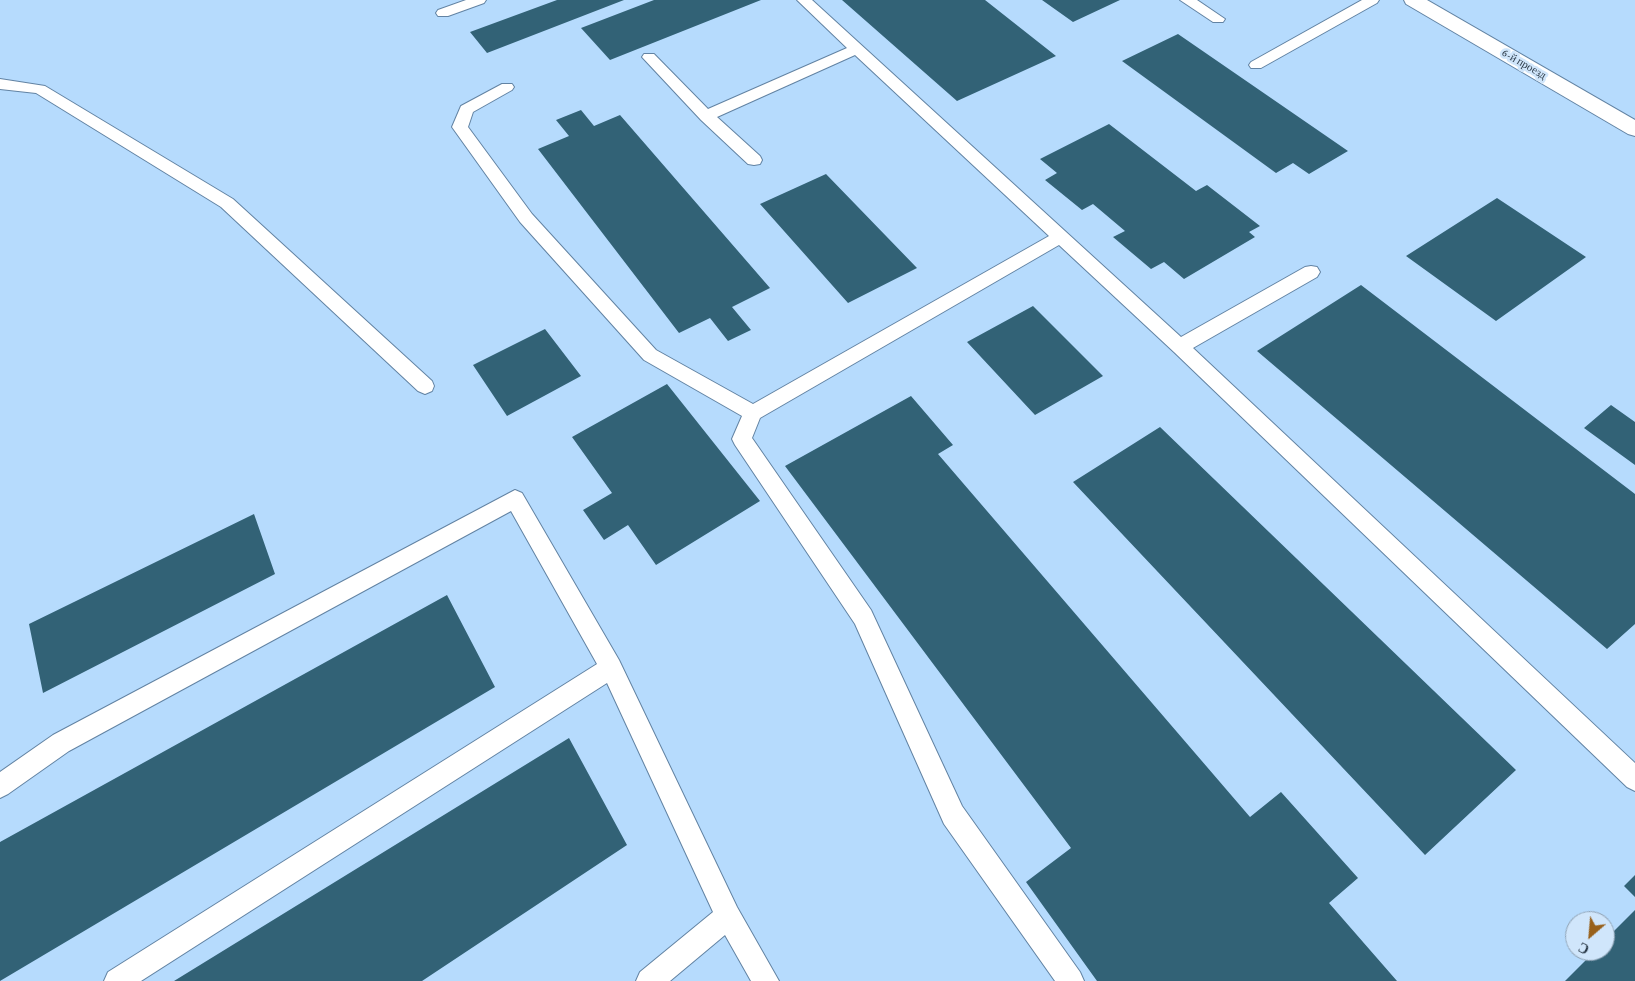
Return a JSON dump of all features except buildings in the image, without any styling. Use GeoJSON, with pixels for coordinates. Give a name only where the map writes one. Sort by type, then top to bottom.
{"type":"FeatureCollection","features":[{"type":"Feature","properties":{"kind":"street","name":"6-й проезд"},"geometry":{"type":"LineString","coordinates":[[1413,0],[1635,129]]}},
{"type":"Feature","properties":{"kind":"lane"},"geometry":{"type":"LineString","coordinates":[[443,13],[479,0]]}},
{"type":"Feature","properties":{"kind":"lane"},"geometry":{"type":"LineString","coordinates":[[804,0],[1180,347],[1635,780]]}},
{"type":"Feature","properties":{"kind":"lane"},"geometry":{"type":"LineString","coordinates":[[1187,0],[1218,19]]}},
{"type":"Feature","properties":{"kind":"lane"},"geometry":{"type":"LineString","coordinates":[[1256,64],[1372,0]]}},
{"type":"Feature","properties":{"kind":"lane"},"geometry":{"type":"LineString","coordinates":[[706,116],[857,49]]}},
{"type":"Feature","properties":{"kind":"lane"},"geometry":{"type":"LineString","coordinates":[[649,58],[706,116],[754,160]]}},
{"type":"Feature","properties":{"kind":"lane"},"geometry":{"type":"LineString","coordinates":[[0,84],[40,89],[227,203],[424,386]]}},
{"type":"Feature","properties":{"kind":"lane"},"geometry":{"type":"LineString","coordinates":[[507,87],[466,109],[460,127],[526,218],[650,355],[753,413]]}},
{"type":"Feature","properties":{"kind":"lane"},"geometry":{"type":"LineString","coordinates":[[1060,237],[753,413],[742,439],[863,617],[953,815],[1071,981]]}},
{"type":"Feature","properties":{"kind":"lane"},"geometry":{"type":"LineString","coordinates":[[1180,347],[1311,272]]}},
{"type":"Feature","properties":{"kind":"lane"},"geometry":{"type":"LineString","coordinates":[[0,786],[61,743],[515,499],[611,668],[728,916],[766,981]]}},
{"type":"Feature","properties":{"kind":"lane"},"geometry":{"type":"LineString","coordinates":[[117,981],[611,668]]}},
{"type":"Feature","properties":{"kind":"lane"},"geometry":{"type":"LineString","coordinates":[[649,981],[728,916]]}}]}
